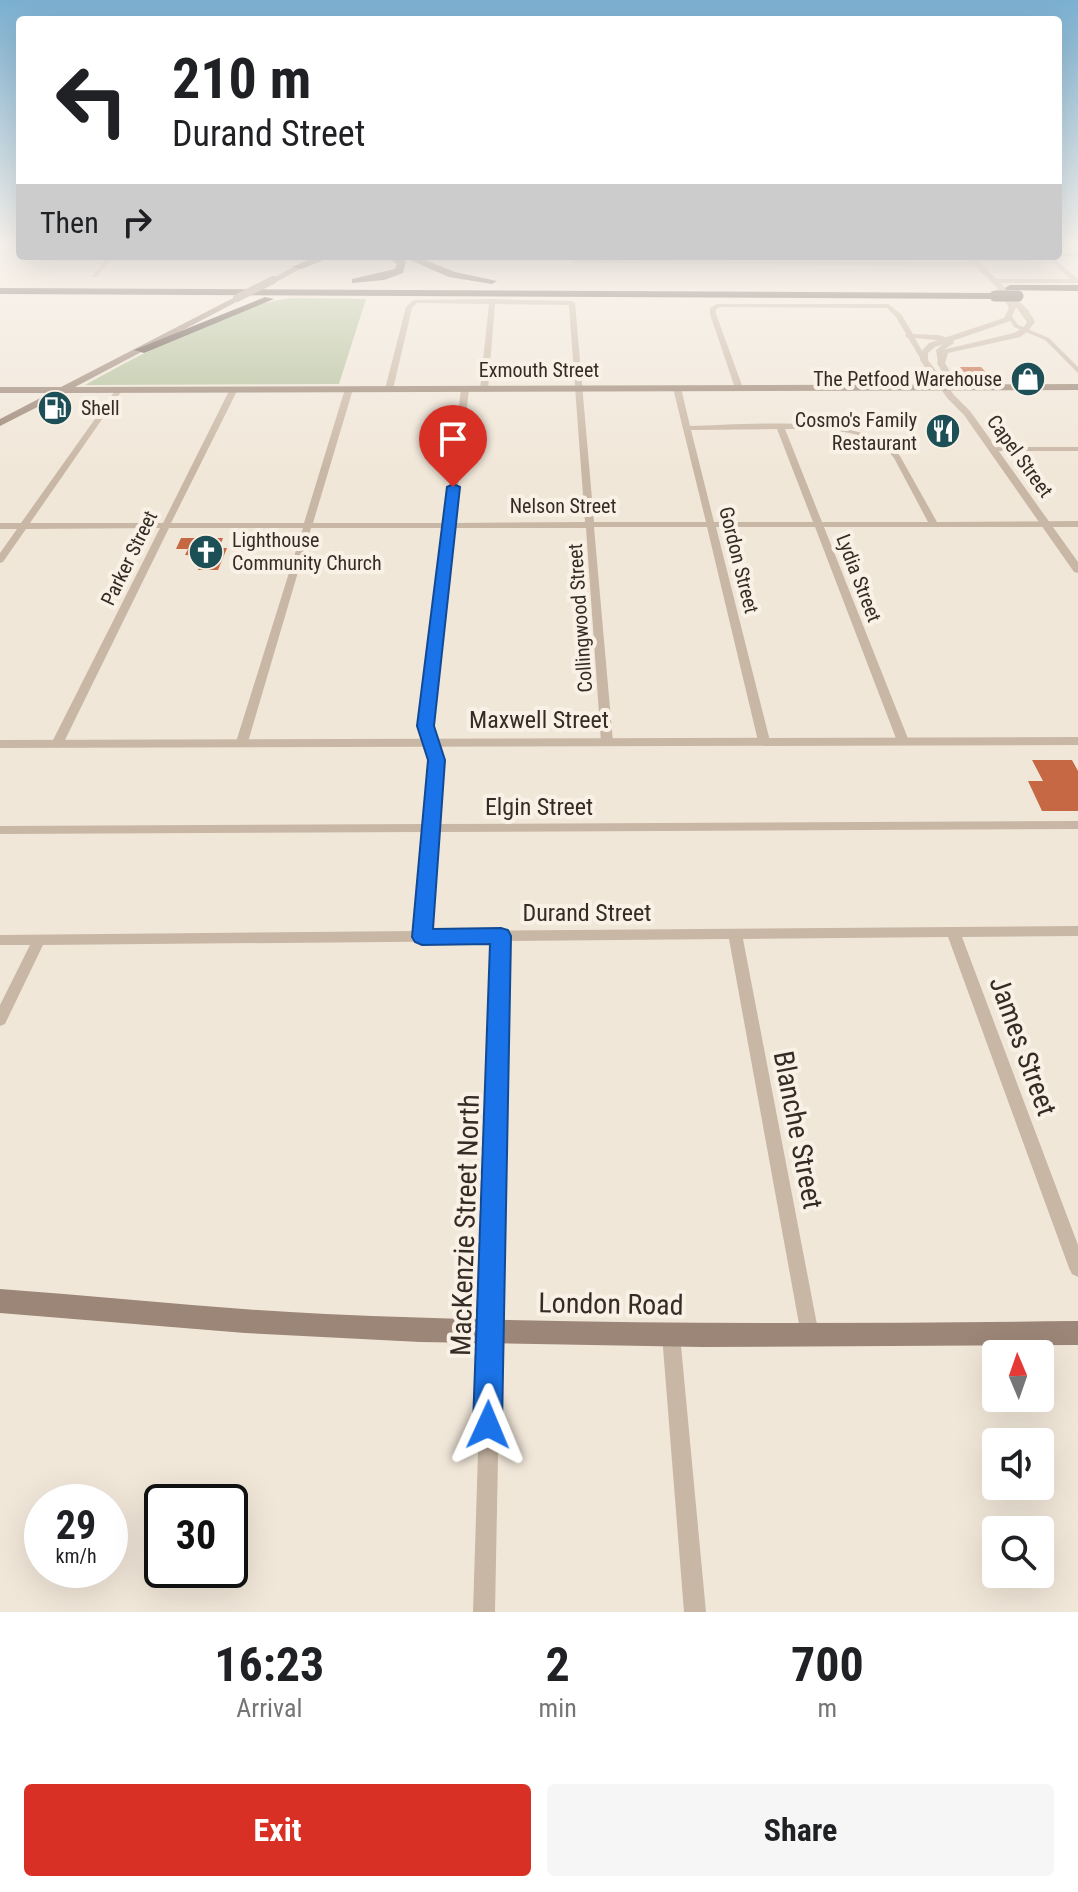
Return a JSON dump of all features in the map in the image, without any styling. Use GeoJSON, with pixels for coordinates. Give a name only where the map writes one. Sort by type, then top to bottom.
{"type":"FeatureCollection","features":[{"type":"Feature","properties":{"kind":"highway"},"geometry":{"type":"LineString","coordinates":[[140,350],[215,318]]}},
{"type":"Feature","properties":{"kind":"main road"},"geometry":{"type":"LineString","coordinates":[[3,421],[199,318]]}},
{"type":"Feature","properties":{"kind":"main road","name":"Exmouth Street"},"geometry":{"type":"LineString","coordinates":[[0,390],[1078,387]]}},
{"type":"Feature","properties":{"kind":"main road"},"geometry":{"type":"LineString","coordinates":[[0,390],[30,396],[3,421]]}},
{"type":"Feature","properties":{"kind":"main road","name":"London Road"},"geometry":{"type":"LineString","coordinates":[[0,1301],[323,1326],[490,1332],[671,1335],[1078,1333]]}},
{"type":"Feature","properties":{"kind":"street"},"geometry":{"type":"LineString","coordinates":[[389,389],[406,318]]}},
{"type":"Feature","properties":{"kind":"street"},"geometry":{"type":"LineString","coordinates":[[484,389],[490,318]]}},
{"type":"Feature","properties":{"kind":"street","name":"Collingwood Street"},"geometry":{"type":"LineString","coordinates":[[574,318],[607,742]]}},
{"type":"Feature","properties":{"kind":"street","name":"Capel Street"},"geometry":{"type":"LineString","coordinates":[[714,318],[739,388]]}},
{"type":"Feature","properties":{"kind":"street","name":"Capel Street"},"geometry":{"type":"LineString","coordinates":[[899,318],[924,360],[994,449],[1078,570]]}},
{"type":"Feature","properties":{"kind":"street"},"geometry":{"type":"LineString","coordinates":[[924,360],[928,348],[947,339],[994,326],[1006,318]]}},
{"type":"Feature","properties":{"kind":"street"},"geometry":{"type":"LineString","coordinates":[[1010,318],[1014,325],[1029,327],[1047,339],[1078,371]]}},
{"type":"Feature","properties":{"kind":"street"},"geometry":{"type":"LineString","coordinates":[[1029,318],[1029,327]]}},
{"type":"Feature","properties":{"kind":"street"},"geometry":{"type":"LineString","coordinates":[[941,362],[945,352],[960,345],[1006,338],[1029,327]]}},
{"type":"Feature","properties":{"kind":"street"},"geometry":{"type":"LineString","coordinates":[[908,336],[947,339],[951,342],[939,350],[941,362]]}},
{"type":"Feature","properties":{"kind":"street","name":"Capel Street"},"geometry":{"type":"LineString","coordinates":[[941,362],[963,398],[960,403]]}},
{"type":"Feature","properties":{"kind":"street","name":"Gordon Street"},"geometry":{"type":"LineString","coordinates":[[677,388],[764,741]]}},
{"type":"Feature","properties":{"kind":"street"},"geometry":{"type":"LineString","coordinates":[[0,560],[119,389]]}},
{"type":"Feature","properties":{"kind":"street","name":"Parker Street"},"geometry":{"type":"LineString","coordinates":[[57,744],[234,389]]}},
{"type":"Feature","properties":{"kind":"street"},"geometry":{"type":"LineString","coordinates":[[242,742],[349,389]]}},
{"type":"Feature","properties":{"kind":"street"},"geometry":{"type":"LineString","coordinates":[[422,937],[436,760],[426,726],[465,389]]}},
{"type":"Feature","properties":{"kind":"street"},"geometry":{"type":"LineString","coordinates":[[687,428],[833,428],[877,439],[890,449],[934,524]]}},
{"type":"Feature","properties":{"kind":"street","name":"Lydia Street"},"geometry":{"type":"LineString","coordinates":[[781,428],[903,741]]}},
{"type":"Feature","properties":{"kind":"street"},"geometry":{"type":"LineString","coordinates":[[994,449],[1078,449]]}},
{"type":"Feature","properties":{"kind":"street","name":"Nelson Street"},"geometry":{"type":"LineString","coordinates":[[0,526],[1078,524]]}},
{"type":"Feature","properties":{"kind":"street","name":"Maxwell Street"},"geometry":{"type":"LineString","coordinates":[[0,744],[1078,741]]}},
{"type":"Feature","properties":{"kind":"street","name":"Elgin Street"},"geometry":{"type":"LineString","coordinates":[[0,830],[1078,825]]}},
{"type":"Feature","properties":{"kind":"street","name":"Durand Street"},"geometry":{"type":"LineString","coordinates":[[0,940],[1078,931]]}},
{"type":"Feature","properties":{"kind":"street","name":"James Street"},"geometry":{"type":"LineString","coordinates":[[953,932],[1078,1268]]}},
{"type":"Feature","properties":{"kind":"street","name":"Blanche Street"},"geometry":{"type":"LineString","coordinates":[[735,934],[810,1335]]}},
{"type":"Feature","properties":{"kind":"street","name":"MacKenzie Street North"},"geometry":{"type":"LineString","coordinates":[[484,1612],[501,936]]}},
{"type":"Feature","properties":{"kind":"street"},"geometry":{"type":"LineString","coordinates":[[0,1020],[39,940]]}},
{"type":"Feature","properties":{"kind":"street"},"geometry":{"type":"LineString","coordinates":[[671,1335],[695,1612]]}},
{"type":"Feature","properties":{"kind":"green space"},"geometry":{"type":"Polygon","coordinates":[[[360,318],[339,384],[85,385],[159,346],[215,320],[360,318]]]}},
{"type":"Feature","properties":{"kind":"building"},"geometry":{"type":"Polygon","coordinates":[[[960,367],[981,367],[992,379],[970,380],[960,367]]]}},
{"type":"Feature","properties":{"kind":"building","name":"Lighthouse Community Church"},"geometry":{"type":"Polygon","coordinates":[[[181,538],[223,538],[219,548],[227,548],[218,570],[198,570],[204,556],[185,555],[188,549],[176,549],[181,538]]]}},
{"type":"Feature","properties":{"kind":"building"},"geometry":{"type":"Polygon","coordinates":[[[1032,760],[1072,760],[1078,771],[1078,811],[1042,811],[1028,781],[1043,781],[1032,760]]]}},
{"type":"Feature","properties":{"kind":"place","name":"The Petfood Warehouse"},"geometry":{"type":"Point","coordinates":[1028,379]}},
{"type":"Feature","properties":{"kind":"place","name":"Shell"},"geometry":{"type":"Point","coordinates":[55,408]}},
{"type":"Feature","properties":{"kind":"place","name":"Cosmo's Family Restaurant"},"geometry":{"type":"Point","coordinates":[943,431]}},
{"type":"Feature","properties":{"kind":"place","name":"Lighthouse Community Church"},"geometry":{"type":"Point","coordinates":[206,552]}},
{"type":"Feature","properties":{"kind":"route"},"geometry":{"type":"LineString","coordinates":[[453,487],[426,726],[436,760],[422,937],[501,936],[488,1425]]}}]}
